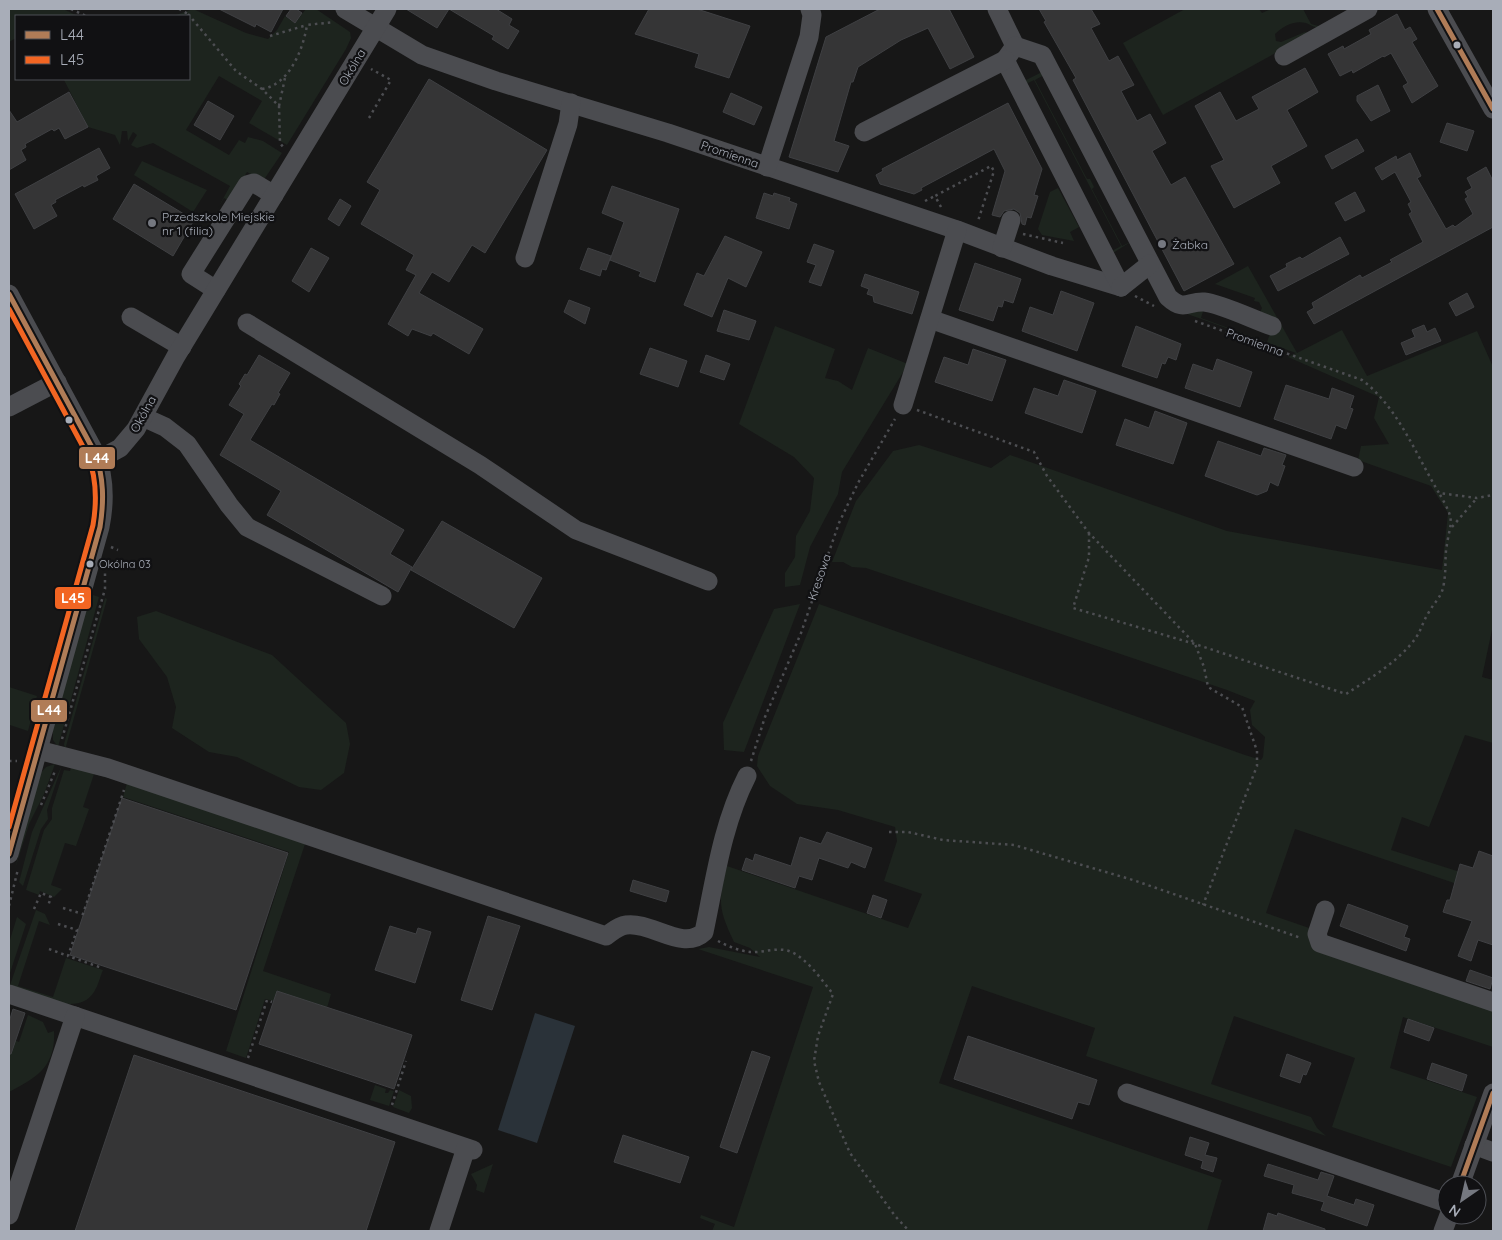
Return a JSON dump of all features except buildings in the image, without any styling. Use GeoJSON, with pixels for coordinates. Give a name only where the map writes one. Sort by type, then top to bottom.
{"type":"FeatureCollection","features":[{"type":"Feature","properties":{"kind":"street","name":"Okólna"},"geometry":{"type":"LineString","coordinates":[[98,460],[124,445],[143,417],[216,290],[387,9]]}},
{"type":"Feature","properties":{"kind":"street"},"geometry":{"type":"LineString","coordinates":[[768,167],[809,37],[812,15],[810,9]]}},
{"type":"Feature","properties":{"kind":"street"},"geometry":{"type":"LineString","coordinates":[[997,9],[1010,53],[1021,111],[1121,287],[1150,264]]}},
{"type":"Feature","properties":{"kind":"street"},"geometry":{"type":"LineString","coordinates":[[1284,56],[1368,9]]}},
{"type":"Feature","properties":{"kind":"street"},"geometry":{"type":"LineString","coordinates":[[1437,9],[1490,98]]}},
{"type":"Feature","properties":{"kind":"street","name":"Promienna"},"geometry":{"type":"LineString","coordinates":[[342,16],[375,28],[422,55],[496,81],[572,103],[768,167],[963,224],[1002,248],[1052,266],[1121,287]]}},
{"type":"Feature","properties":{"kind":"street"},"geometry":{"type":"LineString","coordinates":[[864,132],[1010,53],[1042,55],[1164,290],[1176,303],[1186,306],[1206,302],[1272,326]]}},
{"type":"Feature","properties":{"kind":"street"},"geometry":{"type":"LineString","coordinates":[[525,258],[568,124],[572,103]]}},
{"type":"Feature","properties":{"kind":"street"},"geometry":{"type":"LineString","coordinates":[[216,290],[191,274],[200,259],[248,185],[254,183],[274,196]]}},
{"type":"Feature","properties":{"kind":"street"},"geometry":{"type":"LineString","coordinates":[[903,405],[963,224]]}},
{"type":"Feature","properties":{"kind":"street"},"geometry":{"type":"LineString","coordinates":[[1002,248],[1009,225]]}},
{"type":"Feature","properties":{"kind":"street"},"geometry":{"type":"LineString","coordinates":[[9,294],[98,460],[103,485],[101,520],[9,854]]}},
{"type":"Feature","properties":{"kind":"street"},"geometry":{"type":"LineString","coordinates":[[131,317],[182,347]]}},
{"type":"Feature","properties":{"kind":"street"},"geometry":{"type":"LineString","coordinates":[[930,319],[1354,467]]}},
{"type":"Feature","properties":{"kind":"street"},"geometry":{"type":"LineString","coordinates":[[247,323],[480,465],[576,530],[708,581]]}},
{"type":"Feature","properties":{"kind":"street"},"geometry":{"type":"LineString","coordinates":[[9,407],[56,382]]}},
{"type":"Feature","properties":{"kind":"street"},"geometry":{"type":"LineString","coordinates":[[143,417],[165,427],[187,444],[229,505],[247,527],[382,596]]}},
{"type":"Feature","properties":{"kind":"street"},"geometry":{"type":"LineString","coordinates":[[38,750],[108,768],[606,936],[620,926],[628,924],[638,925],[688,940],[698,938],[704,932],[715,867],[738,793],[747,776]]}},
{"type":"Feature","properties":{"kind":"street"},"geometry":{"type":"LineString","coordinates":[[1325,910],[1317,934],[1320,943],[1493,1002]]}},
{"type":"Feature","properties":{"kind":"street"},"geometry":{"type":"LineString","coordinates":[[9,994],[469,1149],[439,1231]]}},
{"type":"Feature","properties":{"kind":"street"},"geometry":{"type":"LineString","coordinates":[[9,1215],[75,1016]]}},
{"type":"Feature","properties":{"kind":"street"},"geometry":{"type":"LineString","coordinates":[[1127,1093],[1437,1200]]}},
{"type":"Feature","properties":{"kind":"street"},"geometry":{"type":"LineString","coordinates":[[1464,1175],[1493,1093]]}},
{"type":"Feature","properties":{"kind":"street"},"geometry":{"type":"LineString","coordinates":[[1474,1145],[1493,1152]]}},
{"type":"Feature","properties":{"kind":"path"},"geometry":{"type":"LineString","coordinates":[[71,9],[84,15]]}},
{"type":"Feature","properties":{"kind":"path"},"geometry":{"type":"LineString","coordinates":[[179,9],[188,15]]}},
{"type":"Feature","properties":{"kind":"path"},"geometry":{"type":"LineString","coordinates":[[270,36],[307,25],[330,21],[342,16]]}},
{"type":"Feature","properties":{"kind":"path"},"geometry":{"type":"LineString","coordinates":[[190,17],[236,71],[262,89],[279,106]]}},
{"type":"Feature","properties":{"kind":"path"},"geometry":{"type":"LineString","coordinates":[[286,151],[280,143],[279,106],[285,77],[305,39],[307,25]]}},
{"type":"Feature","properties":{"kind":"path"},"geometry":{"type":"LineString","coordinates":[[366,66],[392,81],[369,118]]}},
{"type":"Feature","properties":{"kind":"path"},"geometry":{"type":"LineString","coordinates":[[262,89],[272,88],[285,77]]}},
{"type":"Feature","properties":{"kind":"path"},"geometry":{"type":"LineString","coordinates":[[944,211],[935,196],[991,166],[994,171],[978,221]]}},
{"type":"Feature","properties":{"kind":"path"},"geometry":{"type":"LineString","coordinates":[[963,224],[978,221],[1009,225],[1063,243]]}},
{"type":"Feature","properties":{"kind":"path"},"geometry":{"type":"LineString","coordinates":[[1148,304],[1157,307]]}},
{"type":"Feature","properties":{"kind":"path","name":"Promienna"},"geometry":{"type":"LineString","coordinates":[[1194,320],[1362,380],[1376,390],[1388,404],[1439,493]]}},
{"type":"Feature","properties":{"kind":"path"},"geometry":{"type":"LineString","coordinates":[[903,405],[1034,452],[1047,476],[1089,533],[1195,644],[1204,667],[1208,686],[1242,707],[1257,750],[1257,766],[1203,905]]}},
{"type":"Feature","properties":{"kind":"path","name":"Kresowa"},"geometry":{"type":"LineString","coordinates":[[747,776],[765,717],[801,633],[839,523],[858,483],[903,405]]}},
{"type":"Feature","properties":{"kind":"path"},"geometry":{"type":"LineString","coordinates":[[1089,533],[1089,557],[1073,608],[1195,644],[1346,694],[1380,672],[1414,642],[1421,631],[1427,614],[1436,604],[1442,590],[1447,543],[1451,527],[1451,514],[1439,493]]}},
{"type":"Feature","properties":{"kind":"path"},"geometry":{"type":"LineString","coordinates":[[1439,493],[1477,498],[1493,495]]}},
{"type":"Feature","properties":{"kind":"path"},"geometry":{"type":"LineString","coordinates":[[1451,527],[1460,514],[1477,498]]}},
{"type":"Feature","properties":{"kind":"path"},"geometry":{"type":"LineString","coordinates":[[62,743],[102,596]]}},
{"type":"Feature","properties":{"kind":"path"},"geometry":{"type":"LineString","coordinates":[[63,908],[83,914],[126,784]]}},
{"type":"Feature","properties":{"kind":"path"},"geometry":{"type":"LineString","coordinates":[[889,832],[908,832],[943,840],[1014,845],[1134,880],[1203,905],[1320,943]]}},
{"type":"Feature","properties":{"kind":"path"},"geometry":{"type":"LineString","coordinates":[[9,906],[16,877]]}},
{"type":"Feature","properties":{"kind":"path"},"geometry":{"type":"LineString","coordinates":[[34,910],[41,893],[52,897],[48,906]]}},
{"type":"Feature","properties":{"kind":"path"},"geometry":{"type":"LineString","coordinates":[[58,924],[77,930],[68,956]]}},
{"type":"Feature","properties":{"kind":"path"},"geometry":{"type":"LineString","coordinates":[[704,932],[725,945],[750,952],[777,949],[788,951],[799,957],[817,974],[833,994],[818,1036],[814,1061],[819,1082],[850,1153],[895,1216],[909,1231]]}},
{"type":"Feature","properties":{"kind":"path"},"geometry":{"type":"LineString","coordinates":[[49,949],[102,968]]}},
{"type":"Feature","properties":{"kind":"path"},"geometry":{"type":"LineString","coordinates":[[243,1072],[267,1000],[272,1002]]}},
{"type":"Feature","properties":{"kind":"path"},"geometry":{"type":"LineString","coordinates":[[390,1109],[406,1061]]}},
{"type":"Feature","properties":{"kind":"shaded area"},"geometry":{"type":"Polygon","coordinates":[[[9,9],[63,9],[76,15],[15,15],[15,39],[9,42],[9,9]]]}},
{"type":"Feature","properties":{"kind":"shaded area"},"geometry":{"type":"Polygon","coordinates":[[[193,9],[246,33],[268,39],[277,30],[285,16],[295,23],[306,9],[316,9],[350,32],[351,38],[346,49],[287,145],[249,123],[262,101],[219,76],[186,130],[229,155],[239,140],[245,143],[248,137],[263,141],[282,153],[263,181],[247,172],[229,201],[224,198],[218,208],[230,186],[153,143],[137,148],[131,145],[137,135],[133,132],[128,141],[127,131],[122,131],[120,145],[115,135],[88,127],[64,80],[190,80],[190,15],[176,15],[193,9]]]}},
{"type":"Feature","properties":{"kind":"shaded area"},"geometry":{"type":"Polygon","coordinates":[[[1185,9],[1259,9],[1262,13],[1271,9],[1303,9],[1311,24],[1322,27],[1315,27],[1302,22],[1285,26],[1275,34],[1276,41],[1281,42],[1305,32],[1308,33],[1281,50],[1163,115],[1123,43],[1185,9]]]}},
{"type":"Feature","properties":{"kind":"shaded area"},"geometry":{"type":"Polygon","coordinates":[[[1042,72],[1044,75],[1035,80],[1087,179],[1090,179],[1094,187],[1092,189],[1122,246],[1132,241],[1113,253],[1112,251],[1121,246],[1034,80],[1024,85],[1022,82],[1042,72]]]}},
{"type":"Feature","properties":{"kind":"shaded area"},"geometry":{"type":"Polygon","coordinates":[[[142,161],[207,190],[193,212],[134,175],[142,161]]]}},
{"type":"Feature","properties":{"kind":"shaded area"},"geometry":{"type":"Polygon","coordinates":[[[1058,188],[1079,227],[1070,232],[1074,241],[1042,235],[1038,229],[1050,192],[1058,188]]]}},
{"type":"Feature","properties":{"kind":"shaded area"},"geometry":{"type":"Polygon","coordinates":[[[1248,266],[1297,353],[1342,330],[1367,376],[1477,331],[1493,367],[1493,625],[1482,677],[1493,680],[1493,743],[1465,735],[1429,827],[1402,817],[1391,850],[1460,872],[1457,884],[1295,829],[1266,913],[1312,929],[1493,1007],[1493,1047],[1403,1017],[1390,1068],[1477,1097],[1451,1167],[1332,1127],[1355,1058],[1234,1016],[1211,1084],[1311,1117],[1317,1128],[1326,1136],[1086,1056],[1095,1028],[972,986],[939,1083],[1222,1180],[1207,1231],[712,1231],[715,1224],[700,1218],[701,1215],[734,1227],[813,987],[698,949],[709,947],[760,957],[750,948],[734,942],[722,913],[721,897],[727,866],[908,928],[922,894],[884,881],[897,841],[895,827],[838,810],[797,804],[770,786],[757,766],[758,756],[819,604],[1245,755],[1261,760],[1263,757],[1265,737],[1252,725],[1250,710],[1255,701],[866,568],[852,567],[843,562],[832,562],[856,501],[893,451],[919,445],[991,468],[1010,455],[1227,531],[1442,570],[1448,513],[1431,486],[1358,460],[1361,446],[1389,444],[1374,418],[1379,397],[1288,357],[1296,353],[1179,311],[1204,308],[1201,318],[1267,342],[1271,331],[1259,315],[1262,308],[1259,302],[1254,301],[1255,298],[1215,284],[1248,266]]]}},
{"type":"Feature","properties":{"kind":"shaded area"},"geometry":{"type":"Polygon","coordinates":[[[775,326],[835,349],[825,378],[838,381],[852,390],[868,348],[908,364],[842,472],[838,494],[810,547],[800,585],[785,587],[785,573],[795,557],[796,536],[810,511],[814,478],[794,457],[739,424],[775,326]]]}},
{"type":"Feature","properties":{"kind":"shaded area"},"geometry":{"type":"Polygon","coordinates":[[[90,594],[99,597],[58,747],[53,740],[53,728],[90,594]]]}},
{"type":"Feature","properties":{"kind":"shaded area"},"geometry":{"type":"Polygon","coordinates":[[[105,598],[107,599],[65,750],[64,744],[105,598]]]}},
{"type":"Feature","properties":{"kind":"shaded area"},"geometry":{"type":"Polygon","coordinates":[[[800,604],[744,752],[724,750],[723,723],[774,609],[800,604]]]}},
{"type":"Feature","properties":{"kind":"shaded area"},"geometry":{"type":"Polygon","coordinates":[[[156,611],[272,655],[346,723],[350,744],[344,773],[321,790],[299,787],[237,757],[209,752],[172,728],[176,707],[167,677],[139,639],[137,617],[156,611]]]}},
{"type":"Feature","properties":{"kind":"shaded area"},"geometry":{"type":"Polygon","coordinates":[[[9,687],[37,696],[28,731],[10,725],[9,733],[9,687]]]}},
{"type":"Feature","properties":{"kind":"shaded area"},"geometry":{"type":"Polygon","coordinates":[[[55,764],[44,794],[29,824],[15,869],[39,775],[46,767],[55,764]]]}},
{"type":"Feature","properties":{"kind":"shaded area"},"geometry":{"type":"Polygon","coordinates":[[[62,765],[47,810],[48,819],[41,829],[23,886],[19,882],[32,832],[62,765]]]}},
{"type":"Feature","properties":{"kind":"shaded area"},"geometry":{"type":"Polygon","coordinates":[[[71,767],[92,771],[306,841],[263,971],[331,994],[327,1008],[277,991],[274,1001],[265,999],[246,1058],[226,1051],[289,852],[123,797],[127,783],[94,774],[83,807],[89,809],[76,846],[65,843],[51,885],[62,889],[54,897],[40,891],[39,895],[26,890],[44,830],[52,819],[52,808],[64,770],[70,771],[71,767]]]}},
{"type":"Feature","properties":{"kind":"shaded area"},"geometry":{"type":"Polygon","coordinates":[[[36,910],[45,914],[50,925],[39,921],[18,986],[53,997],[66,958],[103,970],[94,992],[86,1000],[66,1004],[54,1002],[10,985],[36,910]]]}},
{"type":"Feature","properties":{"kind":"shaded area"},"geometry":{"type":"Polygon","coordinates":[[[17,917],[26,924],[9,976],[9,943],[17,917]]]}},
{"type":"Feature","properties":{"kind":"shaded area"},"geometry":{"type":"Polygon","coordinates":[[[535,1013],[575,1026],[537,1143],[498,1130],[535,1013]]]}},
{"type":"Feature","properties":{"kind":"shaded area"},"geometry":{"type":"Polygon","coordinates":[[[28,1015],[43,1022],[48,1033],[54,1031],[52,1054],[36,1076],[9,1092],[9,1038],[19,1042],[28,1015]]]}},
{"type":"Feature","properties":{"kind":"shaded area"},"geometry":{"type":"Polygon","coordinates":[[[375,1085],[386,1089],[385,1093],[388,1093],[390,1090],[394,1091],[389,1106],[370,1100],[375,1085]]]}},
{"type":"Feature","properties":{"kind":"shaded area"},"geometry":{"type":"Polygon","coordinates":[[[399,1090],[411,1096],[412,1108],[409,1113],[393,1107],[399,1090]]]}},
{"type":"Feature","properties":{"kind":"shaded area"},"geometry":{"type":"Polygon","coordinates":[[[493,1164],[484,1193],[476,1190],[477,1185],[471,1174],[493,1164]]]}},
{"type":"Feature","properties":{"kind":"transit line","name":"L44"},"geometry":{"type":"LineString","coordinates":[[1437,9],[1493,109]]}},
{"type":"Feature","properties":{"kind":"transit line","name":"L44"},"geometry":{"type":"LineString","coordinates":[[9,294],[95,453],[102,481],[103,499],[100,527],[9,854]]}},
{"type":"Feature","properties":{"kind":"transit line","name":"L45"},"geometry":{"type":"LineString","coordinates":[[9,309],[88,456],[95,482],[96,499],[93,525],[9,827]]}},
{"type":"Feature","properties":{"kind":"transit line","name":"L44"},"geometry":{"type":"LineString","coordinates":[[1464,1175],[1493,1093]]}},
{"type":"Feature","properties":{"kind":"place","name":"Przedszkole Miejskie nr 1 (filia)"},"geometry":{"type":"Point","coordinates":[152,223]}},
{"type":"Feature","properties":{"kind":"place","name":"Żabka"},"geometry":{"type":"Point","coordinates":[1162,244]}},
{"type":"Feature","properties":{"kind":"place","name":"Okólna 03"},"geometry":{"type":"Point","coordinates":[90,564]}}]}
